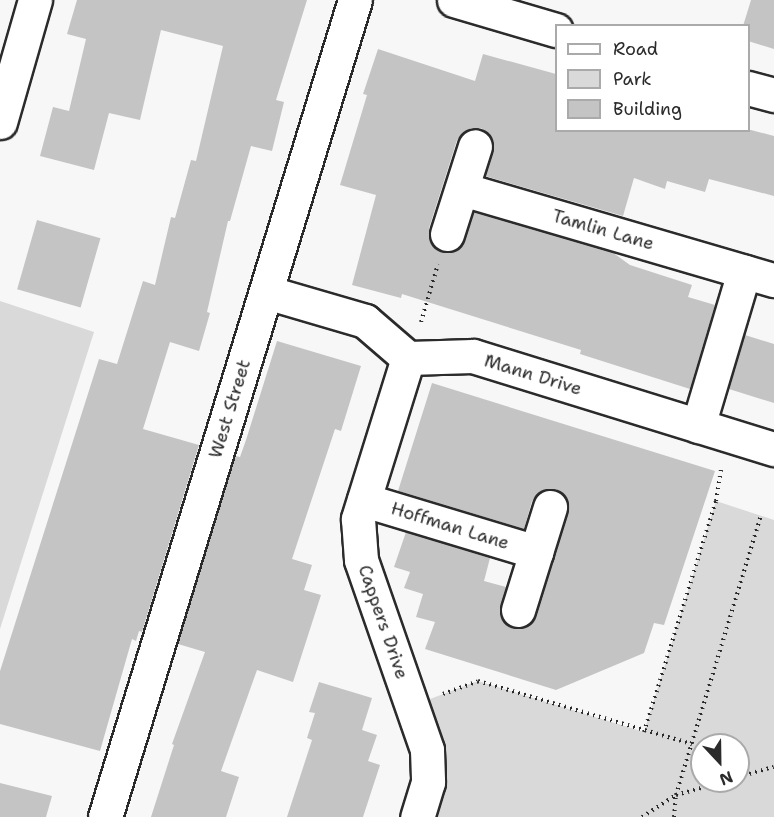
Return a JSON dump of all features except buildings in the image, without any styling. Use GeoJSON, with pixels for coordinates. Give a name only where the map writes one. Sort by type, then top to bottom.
{"type":"FeatureCollection","features":[{"type":"Feature","properties":{"kind":"street"},"geometry":{"type":"LineString","coordinates":[[0,122],[35,0]]}},
{"type":"Feature","properties":{"kind":"street","name":"West Street"},"geometry":{"type":"LineString","coordinates":[[105,817],[355,0]]}},
{"type":"Feature","properties":{"kind":"street"},"geometry":{"type":"LineString","coordinates":[[454,0],[555,30]]}},
{"type":"Feature","properties":{"kind":"street"},"geometry":{"type":"LineString","coordinates":[[750,89],[774,95]]}},
{"type":"Feature","properties":{"kind":"street"},"geometry":{"type":"LineString","coordinates":[[447,234],[475,146]]}},
{"type":"Feature","properties":{"kind":"street","name":"Tamlin Lane"},"geometry":{"type":"LineString","coordinates":[[462,189],[759,276],[698,426]]}},
{"type":"Feature","properties":{"kind":"street"},"geometry":{"type":"LineString","coordinates":[[266,292],[365,321],[408,358]]}},
{"type":"Feature","properties":{"kind":"street","name":"Mann Drive"},"geometry":{"type":"LineString","coordinates":[[408,358],[473,356],[774,449]]}},
{"type":"Feature","properties":{"kind":"street","name":"Cappers Drive"},"geometry":{"type":"LineString","coordinates":[[408,358],[358,519],[361,560],[427,750],[428,782],[417,817]]}},
{"type":"Feature","properties":{"kind":"street","name":"Hoffman Lane"},"geometry":{"type":"LineString","coordinates":[[364,500],[536,552]]}},
{"type":"Feature","properties":{"kind":"street"},"geometry":{"type":"LineString","coordinates":[[518,610],[550,507]]}},
{"type":"Feature","properties":{"kind":"path"},"geometry":{"type":"LineString","coordinates":[[421,322],[447,234]]}},
{"type":"Feature","properties":{"kind":"path"},"geometry":{"type":"LineString","coordinates":[[644,732],[716,501],[721,468]]}},
{"type":"Feature","properties":{"kind":"path"},"geometry":{"type":"LineString","coordinates":[[695,733],[761,516]]}},
{"type":"Feature","properties":{"kind":"path"},"geometry":{"type":"LineString","coordinates":[[410,705],[478,681],[644,732],[690,744]]}},
{"type":"Feature","properties":{"kind":"path"},"geometry":{"type":"LineString","coordinates":[[674,817],[676,795],[690,750]]}},
{"type":"Feature","properties":{"kind":"path"},"geometry":{"type":"LineString","coordinates":[[750,774],[774,767]]}},
{"type":"Feature","properties":{"kind":"path"},"geometry":{"type":"LineString","coordinates":[[642,817],[676,795],[690,791]]}},
{"type":"Feature","properties":{"kind":"green space"},"geometry":{"type":"Polygon","coordinates":[[[0,301],[94,332],[0,629],[0,301]]]}},
{"type":"Feature","properties":{"kind":"green space"},"geometry":{"type":"Polygon","coordinates":[[[716,501],[774,520],[774,817],[432,817],[422,702],[478,681],[644,732],[716,501]]]}}]}
